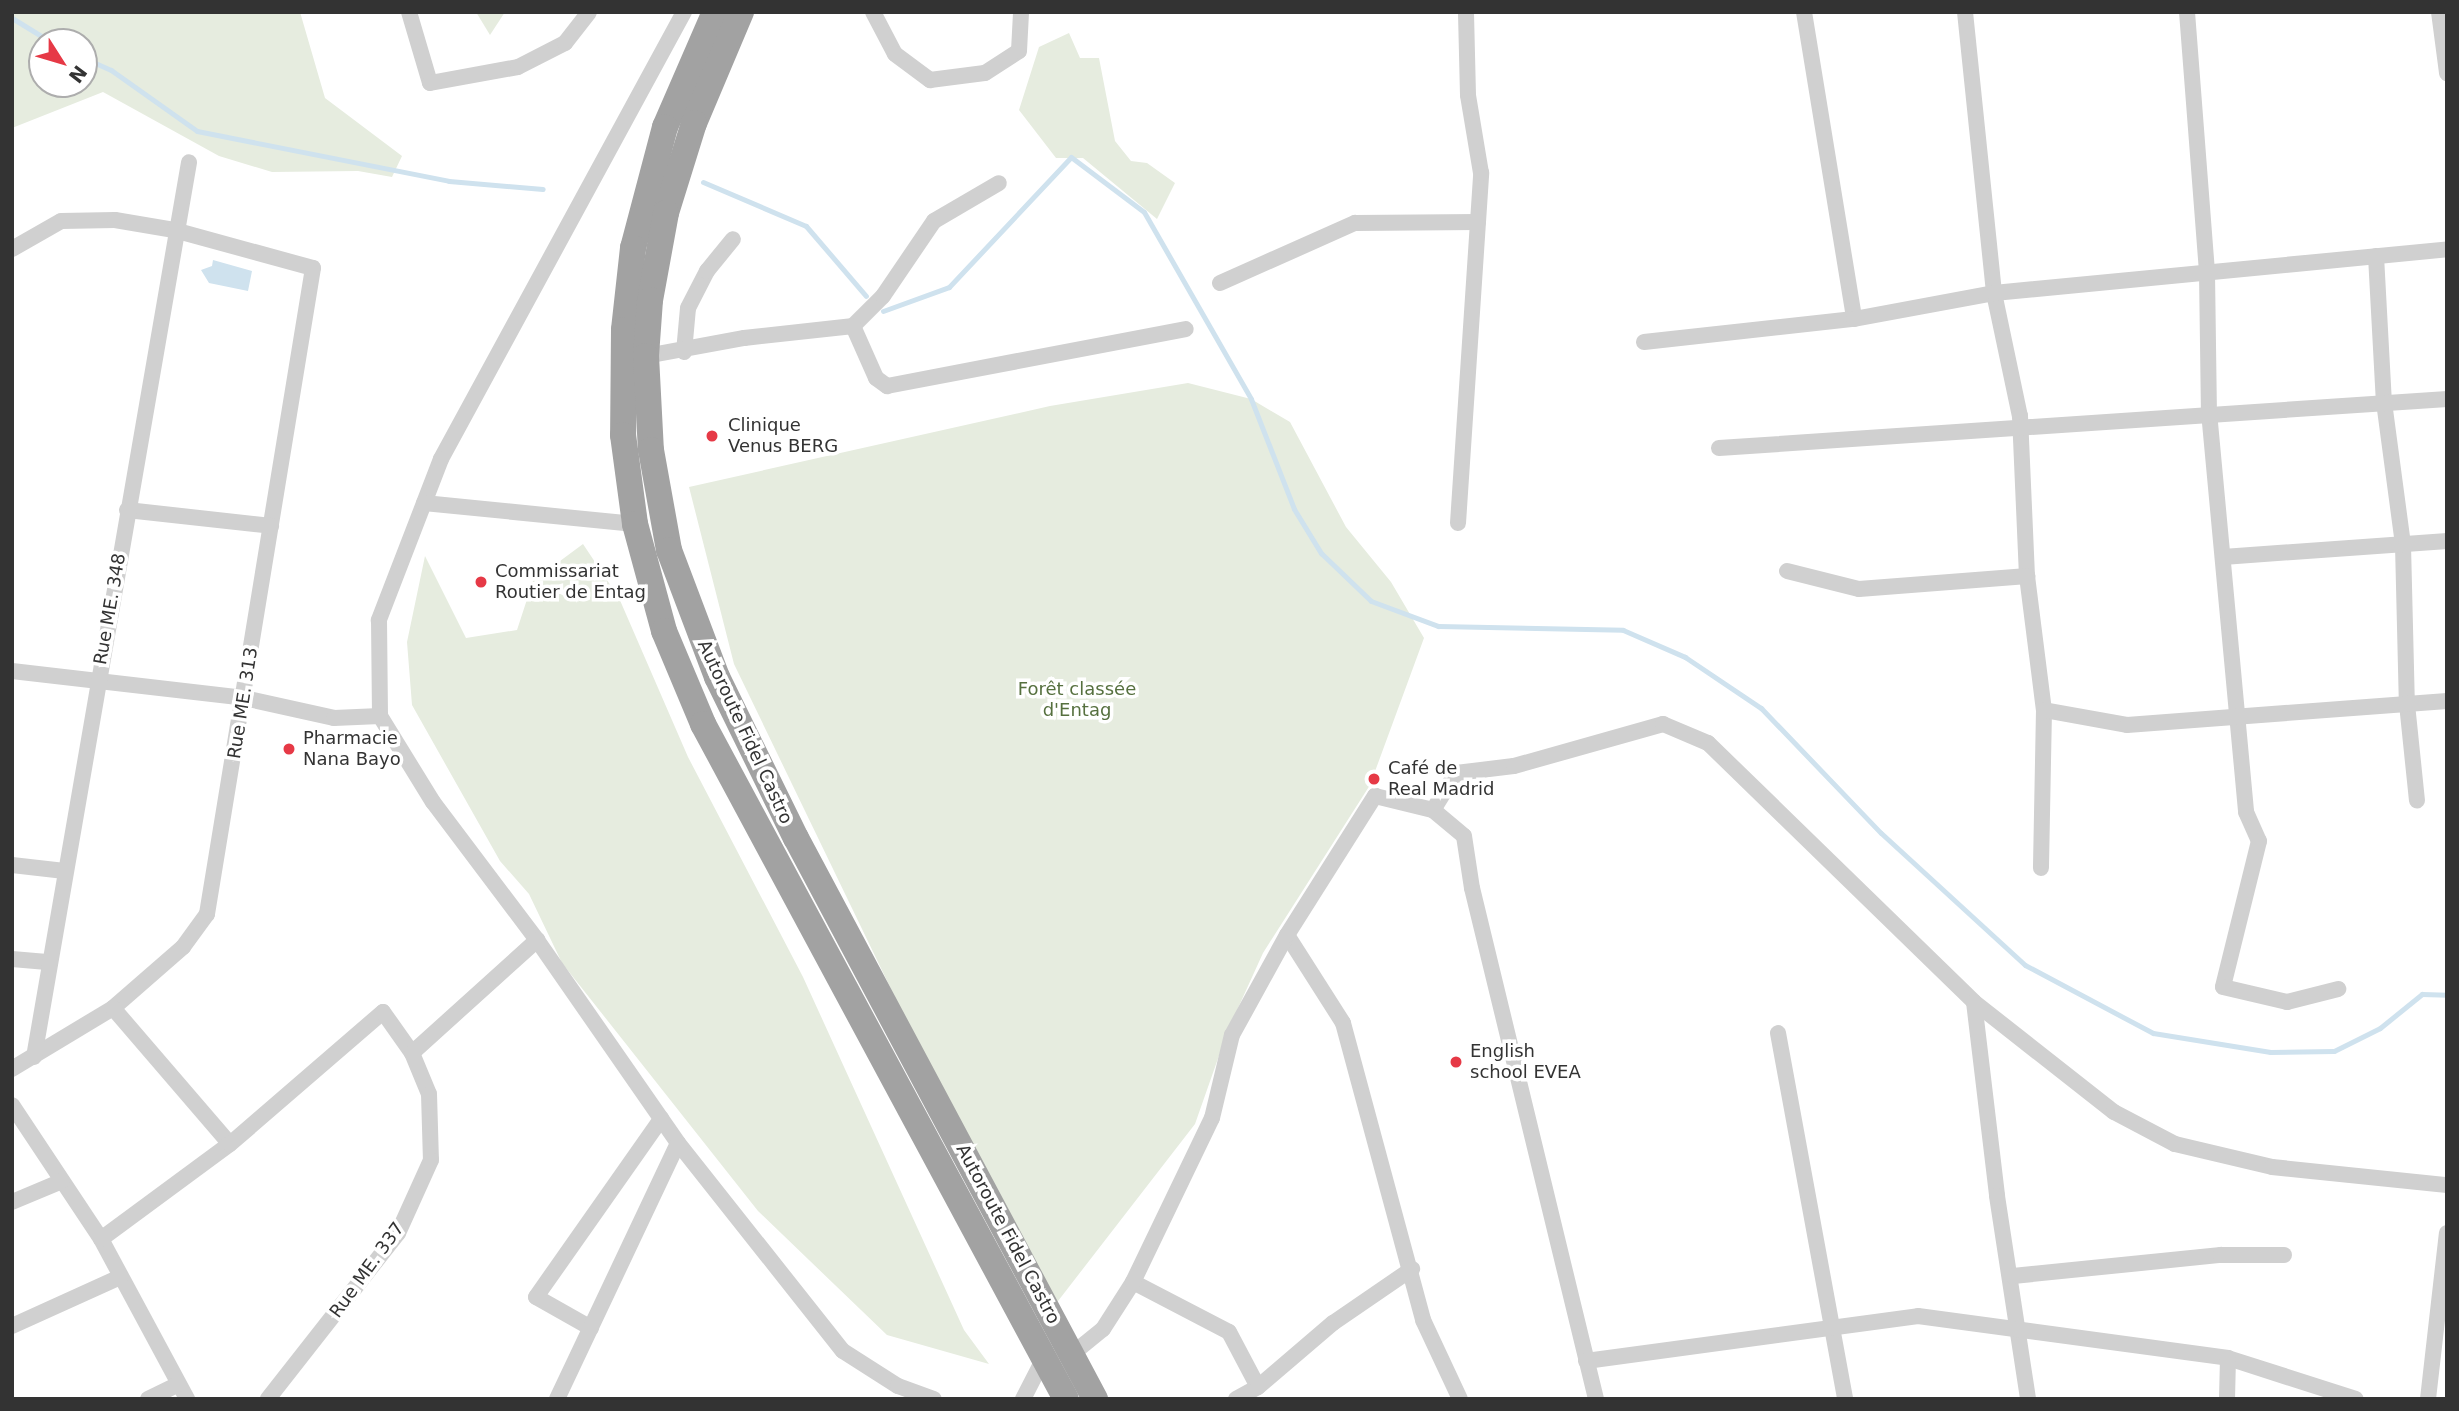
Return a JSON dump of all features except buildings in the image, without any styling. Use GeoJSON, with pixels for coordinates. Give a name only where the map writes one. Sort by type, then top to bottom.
{"type":"FeatureCollection","features":[{"type":"Feature","properties":{"kind":"highway","name":"Autoroute Fidel Castro"},"geometry":{"type":"LineString","coordinates":[[715,12],[665,127],[633,248],[624,330],[623,435],[635,524],[664,631],[704,724],[1066,1399]]}},
{"type":"Feature","properties":{"kind":"highway","name":"Autoroute Fidel Castro"},"geometry":{"type":"LineString","coordinates":[[741,12],[694,123],[666,213],[646,356],[651,450],[669,550],[707,653],[796,838],[1095,1399]]}},
{"type":"Feature","properties":{"kind":"street"},"geometry":{"type":"LineString","coordinates":[[409,12],[430,83],[518,67],[565,43],[589,12]]}},
{"type":"Feature","properties":{"kind":"street"},"geometry":{"type":"LineString","coordinates":[[684,12],[441,459],[379,620],[380,716],[433,802],[537,940],[678,1143],[843,1351],[898,1385],[934,1399]]}},
{"type":"Feature","properties":{"kind":"street"},"geometry":{"type":"LineString","coordinates":[[873,12],[895,54],[930,80],[985,73],[1019,51],[1021,12]]}},
{"type":"Feature","properties":{"kind":"street"},"geometry":{"type":"LineString","coordinates":[[1458,523],[1482,173],[1468,95],[1466,12]]}},
{"type":"Feature","properties":{"kind":"street"},"geometry":{"type":"LineString","coordinates":[[1804,12],[1854,319]]}},
{"type":"Feature","properties":{"kind":"street"},"geometry":{"type":"LineString","coordinates":[[1965,12],[1994,293],[2020,430],[2027,576],[2045,710],[2041,868]]}},
{"type":"Feature","properties":{"kind":"street"},"geometry":{"type":"LineString","coordinates":[[2187,12],[2207,273],[2208,412],[2246,812],[2259,841],[2223,987],[2287,1002],[2338,989]]}},
{"type":"Feature","properties":{"kind":"street"},"geometry":{"type":"LineString","coordinates":[[2439,12],[2447,73]]}},
{"type":"Feature","properties":{"kind":"street","name":"Rue ME. 348"},"geometry":{"type":"LineString","coordinates":[[34,1057],[174,230],[189,162]]}},
{"type":"Feature","properties":{"kind":"street"},"geometry":{"type":"LineString","coordinates":[[646,356],[684,352],[744,338],[853,326],[883,296],[934,221],[999,183]]}},
{"type":"Feature","properties":{"kind":"street"},"geometry":{"type":"LineString","coordinates":[[12,249],[61,221],[115,220],[174,230]]}},
{"type":"Feature","properties":{"kind":"street"},"geometry":{"type":"LineString","coordinates":[[1220,283],[1355,223],[1478,222]]}},
{"type":"Feature","properties":{"kind":"street","name":"Rue ME. 313"},"geometry":{"type":"LineString","coordinates":[[12,1069],[113,1007],[183,947],[207,914],[313,268],[174,230]]}},
{"type":"Feature","properties":{"kind":"street"},"geometry":{"type":"LineString","coordinates":[[684,352],[688,309],[706,271],[733,239]]}},
{"type":"Feature","properties":{"kind":"street"},"geometry":{"type":"LineString","coordinates":[[1644,342],[1854,319],[1994,293],[2447,249]]}},
{"type":"Feature","properties":{"kind":"street"},"geometry":{"type":"LineString","coordinates":[[2376,256],[2384,402],[2403,545],[2407,704],[2417,800]]}},
{"type":"Feature","properties":{"kind":"street"},"geometry":{"type":"LineString","coordinates":[[853,326],[876,378],[887,386],[1186,329]]}},
{"type":"Feature","properties":{"kind":"street"},"geometry":{"type":"LineString","coordinates":[[1718,448],[2020,430],[2208,412],[2447,398]]}},
{"type":"Feature","properties":{"kind":"street"},"geometry":{"type":"LineString","coordinates":[[424,503],[635,524]]}},
{"type":"Feature","properties":{"kind":"street"},"geometry":{"type":"LineString","coordinates":[[127,510],[271,526]]}},
{"type":"Feature","properties":{"kind":"street"},"geometry":{"type":"LineString","coordinates":[[2223,557],[2447,541]]}},
{"type":"Feature","properties":{"kind":"street"},"geometry":{"type":"LineString","coordinates":[[1787,571],[1859,589],[2027,576]]}},
{"type":"Feature","properties":{"kind":"street"},"geometry":{"type":"LineString","coordinates":[[12,671],[244,698],[334,718],[380,716]]}},
{"type":"Feature","properties":{"kind":"street"},"geometry":{"type":"LineString","coordinates":[[2045,710],[2127,724],[2447,701]]}},
{"type":"Feature","properties":{"kind":"street"},"geometry":{"type":"LineString","coordinates":[[1433,810],[1456,774],[1514,766],[1663,724],[1708,743],[1974,1002],[2114,1112],[2175,1144],[2272,1167],[2447,1185]]}},
{"type":"Feature","properties":{"kind":"street"},"geometry":{"type":"LineString","coordinates":[[1071,1355],[1103,1329],[1133,1282],[1212,1118],[1233,1035],[1287,935],[1375,796],[1433,810],[1464,836],[1472,888],[1596,1399]]}},
{"type":"Feature","properties":{"kind":"street"},"geometry":{"type":"LineString","coordinates":[[12,864],[65,871]]}},
{"type":"Feature","properties":{"kind":"street"},"geometry":{"type":"LineString","coordinates":[[1287,935],[1343,1023],[1412,1269],[1423,1320],[1460,1399]]}},
{"type":"Feature","properties":{"kind":"street"},"geometry":{"type":"LineString","coordinates":[[412,1053],[537,940]]}},
{"type":"Feature","properties":{"kind":"street"},"geometry":{"type":"LineString","coordinates":[[12,959],[50,962]]}},
{"type":"Feature","properties":{"kind":"street"},"geometry":{"type":"LineString","coordinates":[[1974,1002],[1997,1196],[2012,1276],[2028,1399]]}},
{"type":"Feature","properties":{"kind":"street"},"geometry":{"type":"LineString","coordinates":[[101,1239],[230,1144],[113,1007]]}},
{"type":"Feature","properties":{"kind":"street","name":"Rue ME. 337"},"geometry":{"type":"LineString","coordinates":[[230,1144],[383,1012],[412,1053],[429,1094],[431,1160],[398,1233],[268,1399]]}},
{"type":"Feature","properties":{"kind":"street"},"geometry":{"type":"LineString","coordinates":[[1778,1033],[1845,1399]]}},
{"type":"Feature","properties":{"kind":"street"},"geometry":{"type":"LineString","coordinates":[[12,1105],[101,1239],[182,1392],[148,1399]]}},
{"type":"Feature","properties":{"kind":"street"},"geometry":{"type":"LineString","coordinates":[[592,1328],[536,1297],[661,1119]]}},
{"type":"Feature","properties":{"kind":"street"},"geometry":{"type":"LineString","coordinates":[[557,1399],[678,1143]]}},
{"type":"Feature","properties":{"kind":"street"},"geometry":{"type":"LineString","coordinates":[[12,1202],[62,1181]]}},
{"type":"Feature","properties":{"kind":"street"},"geometry":{"type":"LineString","coordinates":[[2428,1399],[2447,1233]]}},
{"type":"Feature","properties":{"kind":"street"},"geometry":{"type":"LineString","coordinates":[[2012,1276],[2221,1255],[2284,1255]]}},
{"type":"Feature","properties":{"kind":"street"},"geometry":{"type":"LineString","coordinates":[[1236,1399],[1258,1387],[1333,1323],[1412,1269]]}},
{"type":"Feature","properties":{"kind":"street"},"geometry":{"type":"LineString","coordinates":[[12,1326],[120,1277]]}},
{"type":"Feature","properties":{"kind":"street"},"geometry":{"type":"LineString","coordinates":[[1133,1282],[1229,1332],[1258,1387]]}},
{"type":"Feature","properties":{"kind":"street"},"geometry":{"type":"LineString","coordinates":[[1586,1361],[1918,1316],[2228,1358],[2356,1399]]}},
{"type":"Feature","properties":{"kind":"street"},"geometry":{"type":"LineString","coordinates":[[2227,1399],[2228,1358]]}},
{"type":"Feature","properties":{"kind":"street"},"geometry":{"type":"LineString","coordinates":[[1024,1399],[1043,1360]]}},
{"type":"Feature","properties":{"kind":"green space"},"geometry":{"type":"Polygon","coordinates":[[[12,12],[300,12],[325,98],[402,156],[392,177],[358,171],[272,172],[219,156],[103,92],[98,94],[98,28],[28,28],[28,98],[88,98],[12,128],[12,12]]]}},
{"type":"Feature","properties":{"kind":"green space"},"geometry":{"type":"Polygon","coordinates":[[[476,12],[505,12],[490,35],[476,12]]]}},
{"type":"Feature","properties":{"kind":"green space"},"geometry":{"type":"Polygon","coordinates":[[[1069,33],[1080,58],[1099,58],[1115,141],[1131,161],[1147,163],[1175,183],[1157,219],[1083,158],[1056,158],[1019,110],[1039,47],[1069,33]]]}},
{"type":"Feature","properties":{"kind":"green space","name":"Forêt classée d'Entag"},"geometry":{"type":"Polygon","coordinates":[[[1188,383],[1251,399],[1290,422],[1346,527],[1391,582],[1424,638],[1370,785],[1263,953],[1228,1030],[1195,1124],[1048,1314],[734,664],[689,487],[1050,406],[1188,383]]]}},
{"type":"Feature","properties":{"kind":"green space"},"geometry":{"type":"Polygon","coordinates":[[[583,544],[619,598],[688,757],[803,977],[964,1330],[989,1364],[887,1335],[758,1211],[562,963],[529,894],[500,861],[412,705],[407,642],[425,556],[466,638],[517,630],[533,581],[583,544]]]}},
{"type":"Feature","properties":{"kind":"water"},"geometry":{"type":"Polygon","coordinates":[[[213,260],[252,271],[248,291],[209,283],[201,270],[212,266],[213,260]]]}},
{"type":"Feature","properties":{"kind":"waterway"},"geometry":{"type":"LineString","coordinates":[[12,18],[28,28]]}},
{"type":"Feature","properties":{"kind":"waterway"},"geometry":{"type":"LineString","coordinates":[[98,64],[111,70],[197,131],[449,181],[543,189]]}},
{"type":"Feature","properties":{"kind":"waterway"},"geometry":{"type":"LineString","coordinates":[[883,311],[949,287],[1071,157],[1144,212],[1251,399],[1294,509],[1321,553],[1371,601],[1438,626],[1623,630],[1685,657],[1761,708],[1881,833],[2025,965],[2153,1033],[2270,1052],[2334,1051],[2380,1028],[2422,994],[2447,995]]}},
{"type":"Feature","properties":{"kind":"waterway"},"geometry":{"type":"LineString","coordinates":[[703,182],[806,226],[866,296]]}},
{"type":"Feature","properties":{"kind":"place","name":"Clinique Venus BERG"},"geometry":{"type":"Point","coordinates":[712,436]}},
{"type":"Feature","properties":{"kind":"place","name":"Commissariat Routier de Entag"},"geometry":{"type":"Point","coordinates":[481,582]}},
{"type":"Feature","properties":{"kind":"place","name":"Pharmacie Nana Bayo"},"geometry":{"type":"Point","coordinates":[289,749]}},
{"type":"Feature","properties":{"kind":"place","name":"Café de Real Madrid"},"geometry":{"type":"Point","coordinates":[1374,779]}},
{"type":"Feature","properties":{"kind":"place","name":"English school EVEA"},"geometry":{"type":"Point","coordinates":[1456,1062]}}]}
